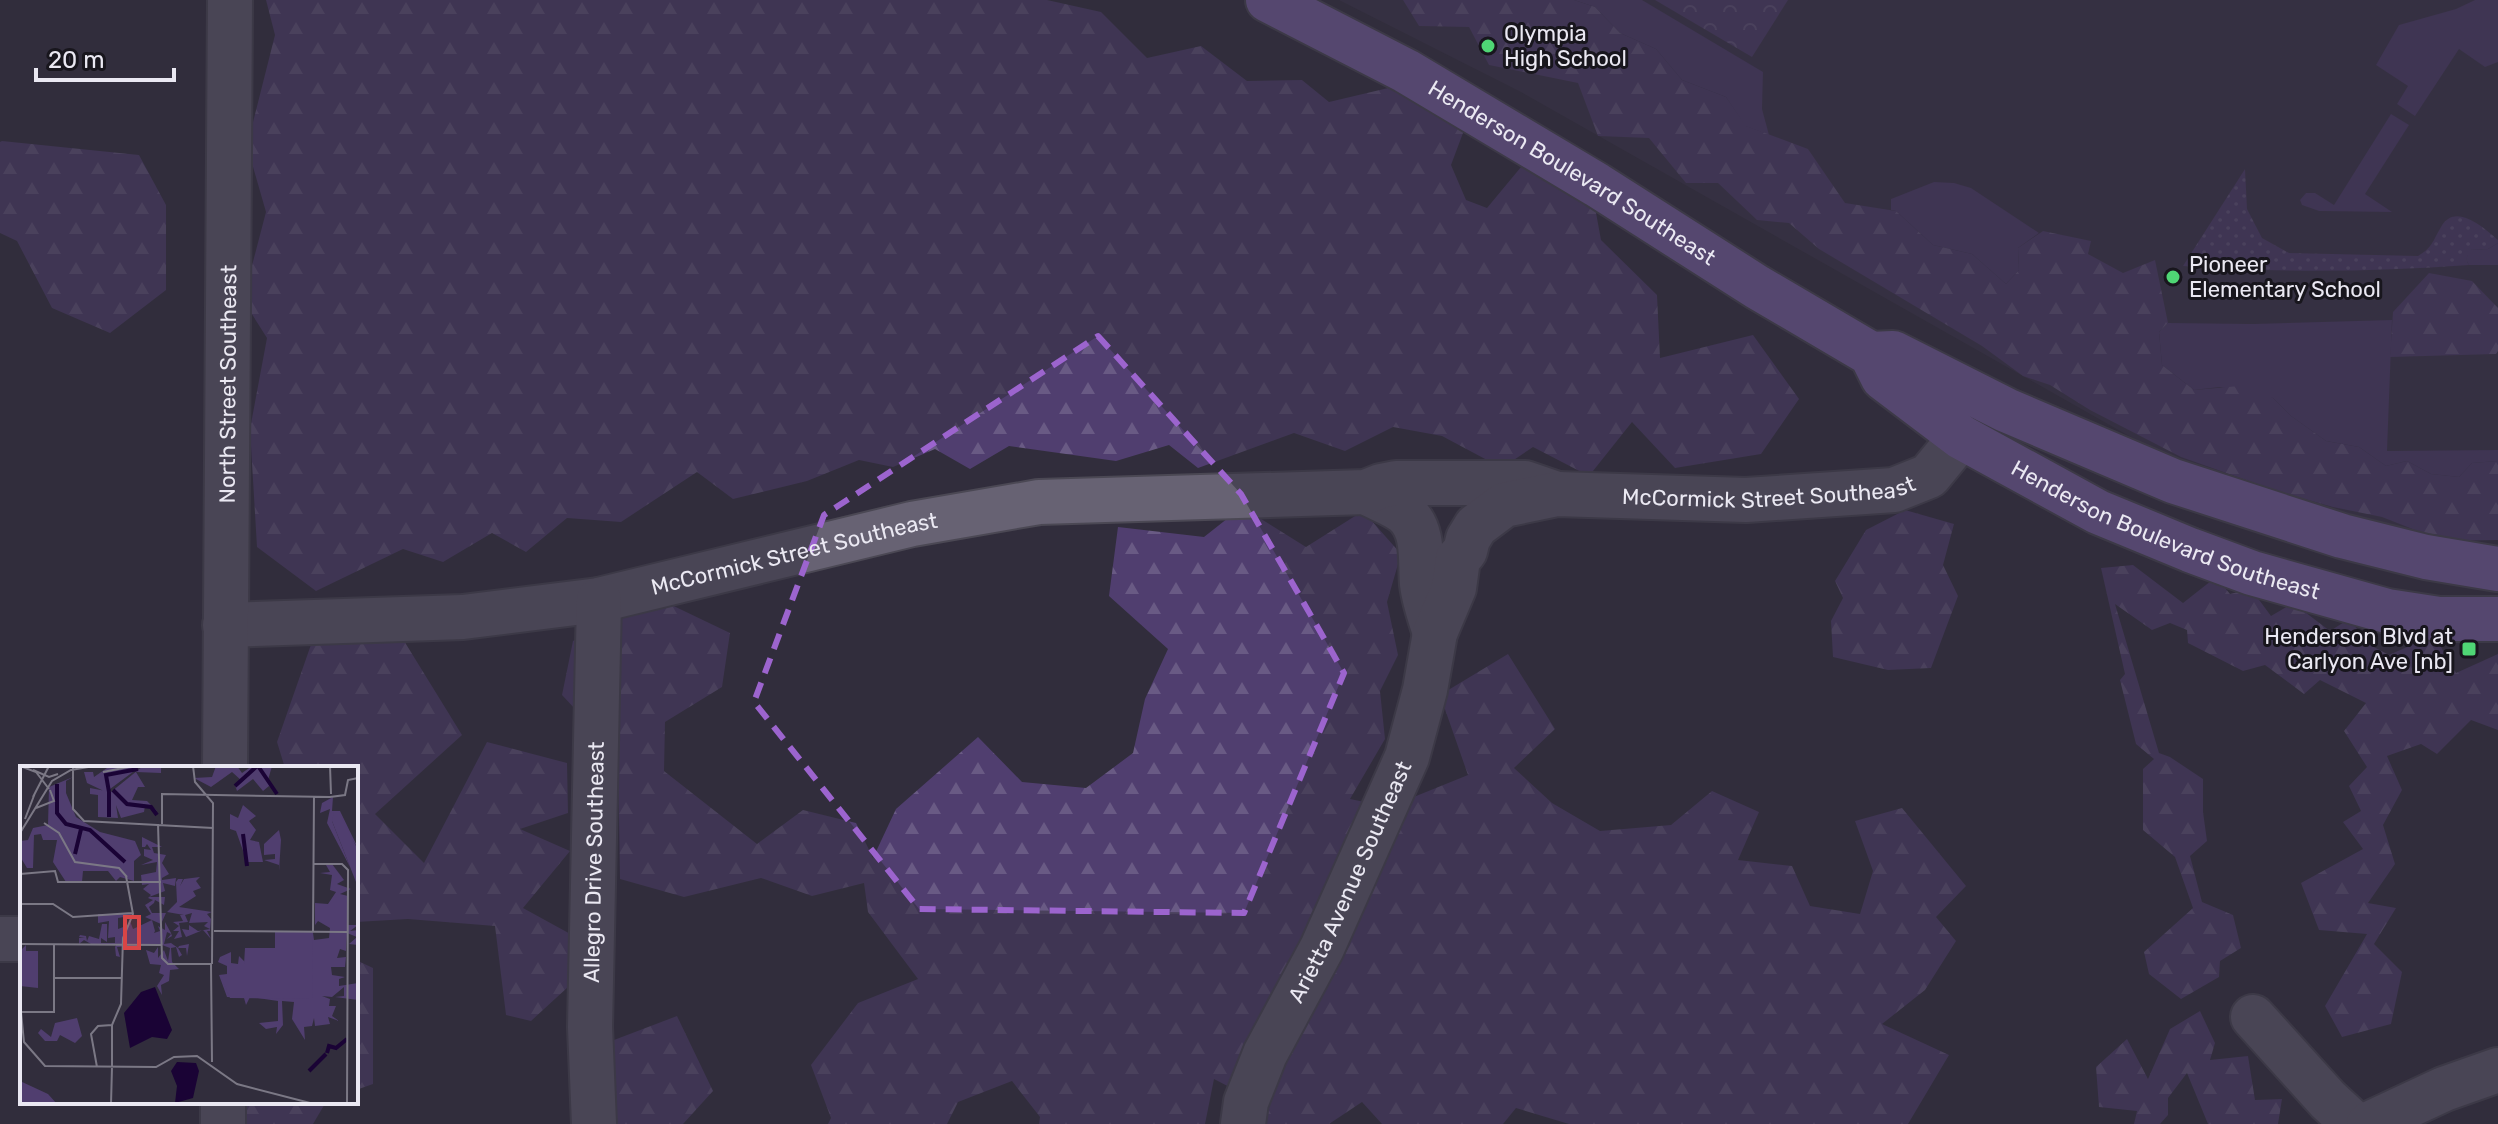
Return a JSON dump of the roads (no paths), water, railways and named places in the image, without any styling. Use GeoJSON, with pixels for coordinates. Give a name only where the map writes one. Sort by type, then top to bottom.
{"type":"FeatureCollection","features":[{"type":"Feature","properties":{"kind":"main road","name":"Henderson Boulevard Southeast"},"geometry":{"type":"LineString","coordinates":[[1268,0],[1406,71],[1871,354],[1883,378],[1961,437],[2098,512],[2252,573],[2387,611],[2439,619],[2498,619]]}},
{"type":"Feature","properties":{"kind":"main road","name":"Henderson Boulevard Southeast"},"geometry":{"type":"LineString","coordinates":[[1871,354],[1893,353],[2006,410],[2173,481],[2342,536],[2426,557],[2498,569]]}},
{"type":"Feature","properties":{"kind":"street","name":"North Street Southeast"},"geometry":{"type":"LineString","coordinates":[[225,766],[230,0]]}},
{"type":"Feature","properties":{"kind":"street","name":"McCormick Street Southeast"},"geometry":{"type":"LineString","coordinates":[[225,625],[463,617],[599,600],[912,524],[1039,502],[1525,483],[1557,494],[1746,500],[1894,490],[1929,476],[1961,437]]}},
{"type":"Feature","properties":{"kind":"street"},"geometry":{"type":"LineString","coordinates":[[1381,488],[1427,499],[1440,512],[1458,559]]}},
{"type":"Feature","properties":{"kind":"street"},"geometry":{"type":"LineString","coordinates":[[1381,488],[1415,525],[1421,551],[1422,586],[1435,633]]}},
{"type":"Feature","properties":{"kind":"street"},"geometry":{"type":"LineString","coordinates":[[1435,633],[1451,596],[1458,559],[1476,526],[1504,505],[1557,494]]}},
{"type":"Feature","properties":{"kind":"street","name":"Allegro Drive Southeast"},"geometry":{"type":"LineString","coordinates":[[594,1124],[590,1027],[599,600]]}},
{"type":"Feature","properties":{"kind":"street","name":"Arietta Avenue Southeast"},"geometry":{"type":"LineString","coordinates":[[1243,1124],[1246,1102],[1265,1054],[1322,948],[1407,757],[1425,690],[1435,633]]}},
{"type":"Feature","properties":{"kind":"street"},"geometry":{"type":"LineString","coordinates":[[2253,1017],[2328,1100],[2354,1124]]}},
{"type":"Feature","properties":{"kind":"street"},"geometry":{"type":"LineString","coordinates":[[2369,1124],[2444,1089],[2498,1070]]}},
{"type":"Feature","properties":{"kind":"place","name":"Olympia High School"},"geometry":{"type":"Point","coordinates":[1488,46]}},
{"type":"Feature","properties":{"kind":"place","name":"Pioneer Elementary School"},"geometry":{"type":"Point","coordinates":[2173,277]}},
{"type":"Feature","properties":{"kind":"place","name":"Henderson Blvd at Carlyon Ave [nb]"},"geometry":{"type":"Point","coordinates":[2469,649]}}]}
